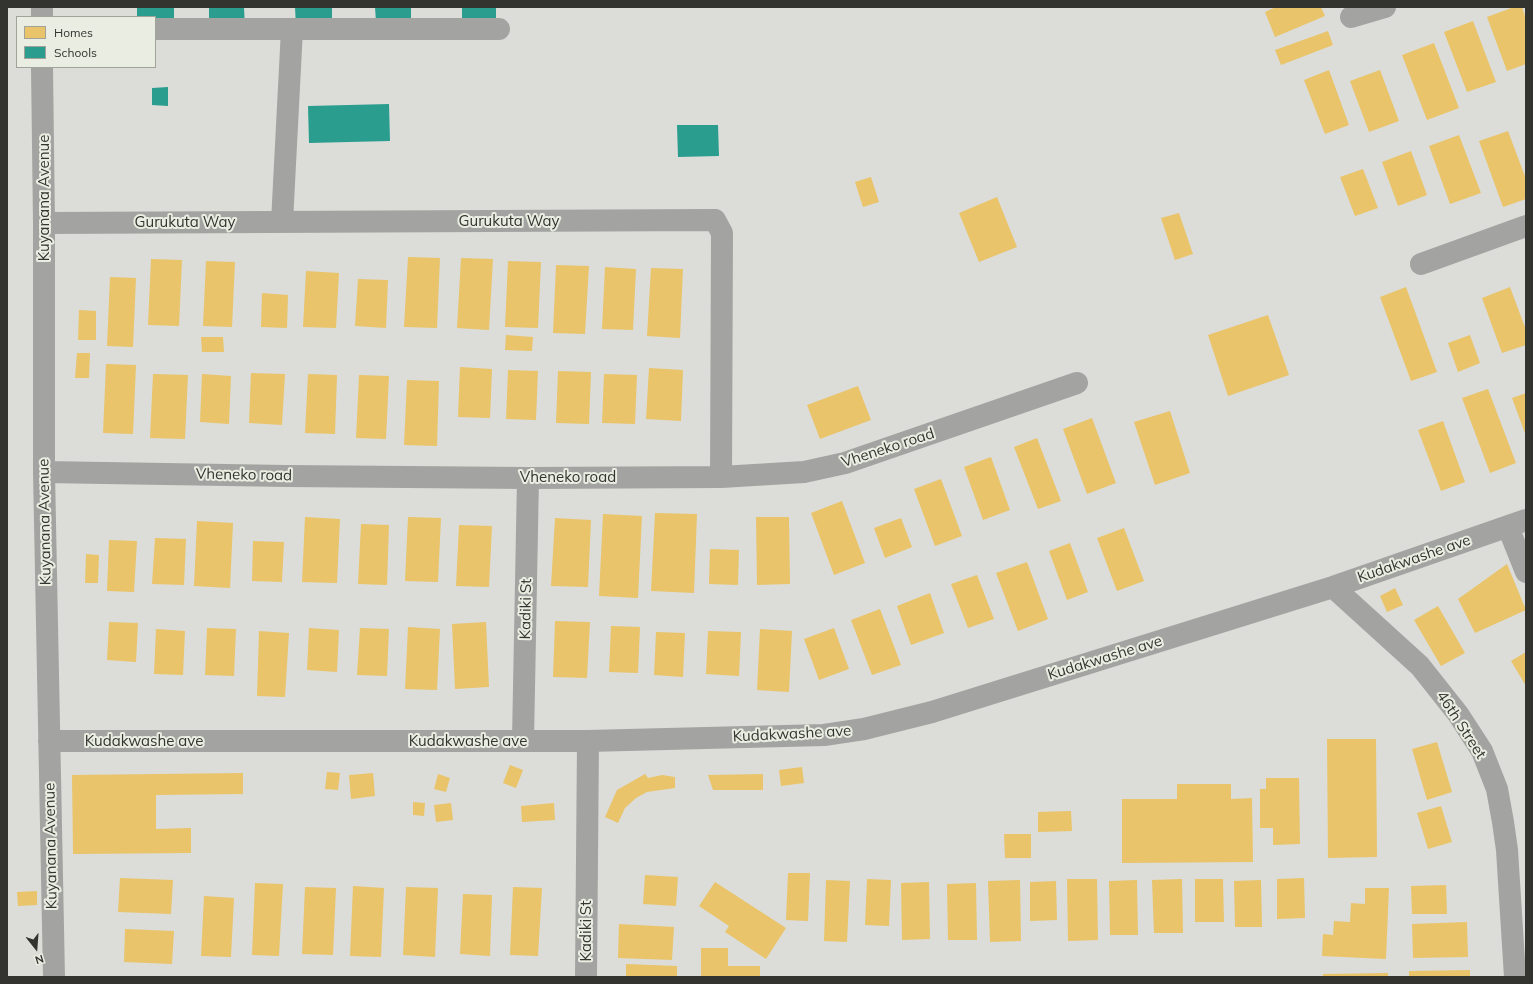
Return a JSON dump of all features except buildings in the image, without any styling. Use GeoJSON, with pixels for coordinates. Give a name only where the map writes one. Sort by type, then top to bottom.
{"type":"FeatureCollection","features":[{"type":"Feature","properties":{"kind":"street"},"geometry":{"type":"LineString","coordinates":[[1351,17],[1385,7]]}},
{"type":"Feature","properties":{"kind":"street"},"geometry":{"type":"LineString","coordinates":[[156,29],[499,29]]}},
{"type":"Feature","properties":{"kind":"street"},"geometry":{"type":"LineString","coordinates":[[282,222],[292,29]]}},
{"type":"Feature","properties":{"kind":"street","name":"Kuyanana Avenue"},"geometry":{"type":"LineString","coordinates":[[42,68],[44,223],[44,472],[54,977]]}},
{"type":"Feature","properties":{"kind":"street","name":"Gurukuta Way"},"geometry":{"type":"LineString","coordinates":[[44,223],[715,220],[722,233],[721,477]]}},
{"type":"Feature","properties":{"kind":"street"},"geometry":{"type":"LineString","coordinates":[[1421,264],[1526,226]]}},
{"type":"Feature","properties":{"kind":"street","name":"Vheneko road"},"geometry":{"type":"LineString","coordinates":[[44,472],[528,478],[721,477],[804,472],[845,463],[1077,383]]}},
{"type":"Feature","properties":{"kind":"street","name":"Kadiki St"},"geometry":{"type":"LineString","coordinates":[[523,740],[528,478]]}},
{"type":"Feature","properties":{"kind":"street"},"geometry":{"type":"LineString","coordinates":[[1517,524],[1526,572]]}},
{"type":"Feature","properties":{"kind":"street","name":"Kudakwashe ave"},"geometry":{"type":"LineString","coordinates":[[49,741],[588,741],[824,735],[864,729],[932,712],[1333,587],[1517,524]]}},
{"type":"Feature","properties":{"kind":"street","name":"46th Street"},"geometry":{"type":"LineString","coordinates":[[1333,587],[1420,666],[1458,714],[1482,752],[1497,789],[1503,822],[1507,850],[1515,977]]}},
{"type":"Feature","properties":{"kind":"street","name":"Kadiki St"},"geometry":{"type":"LineString","coordinates":[[586,977],[588,741]]}}]}
